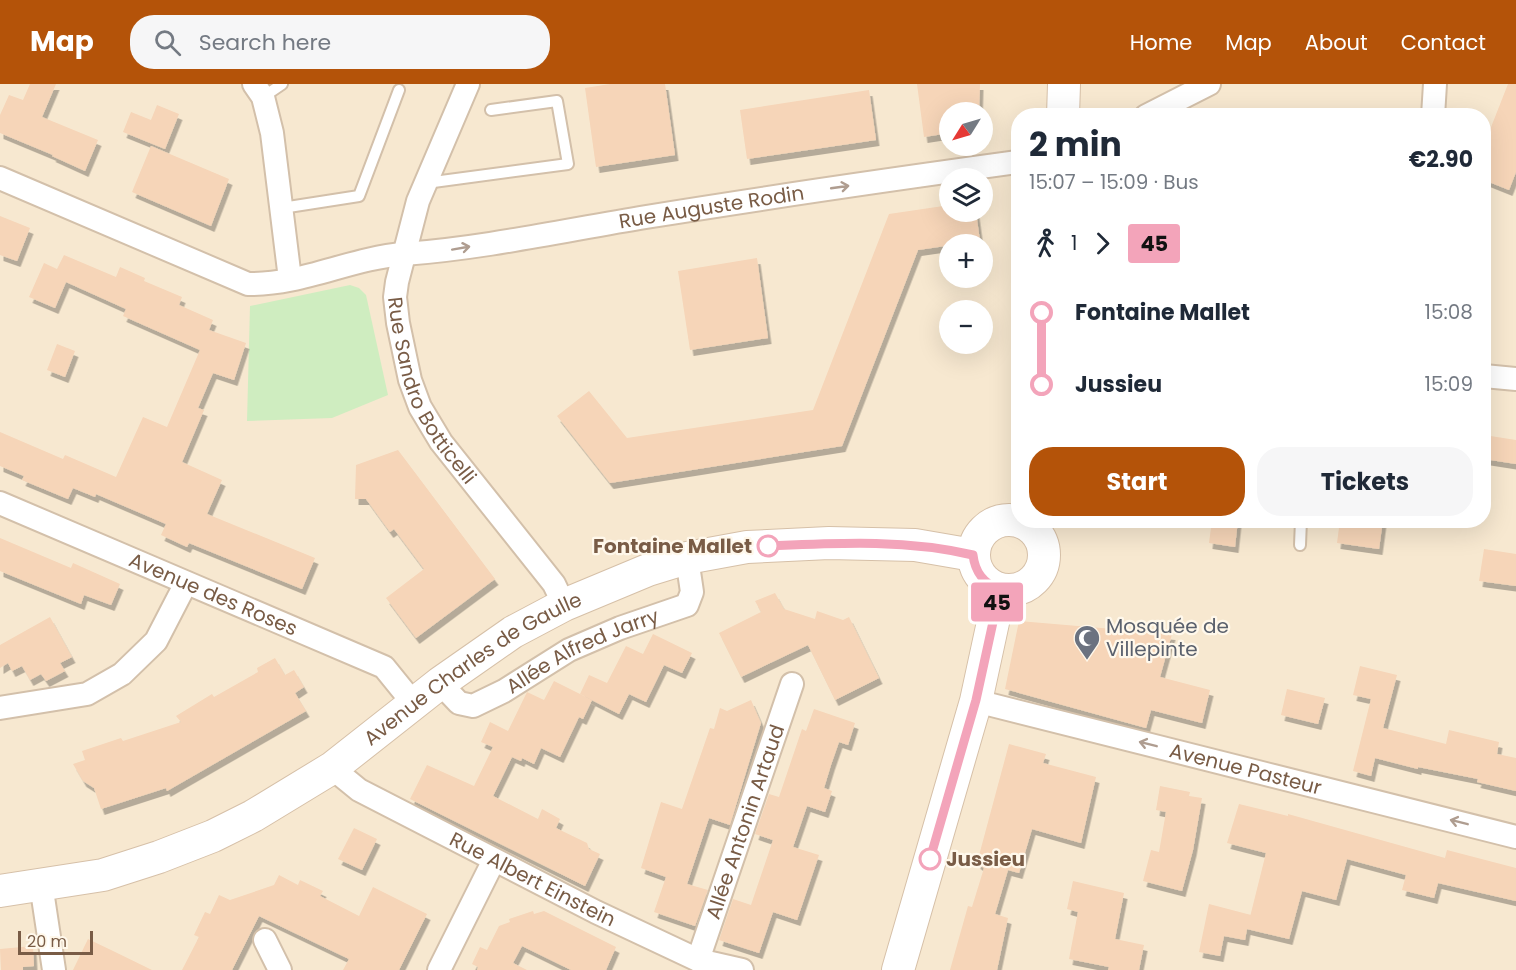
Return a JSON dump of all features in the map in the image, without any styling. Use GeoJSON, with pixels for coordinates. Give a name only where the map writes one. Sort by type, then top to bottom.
{"type":"FeatureCollection","features":[{"type":"Feature","properties":{"kind":"street","name":"Rue Sandro Botticelli"},"geometry":{"type":"LineString","coordinates":[[468,84],[418,201],[397,282],[396,306],[410,380],[420,407],[441,442],[554,584],[564,605]]}},
{"type":"Feature","properties":{"kind":"street"},"geometry":{"type":"LineString","coordinates":[[1063,108],[1064,84]]}},
{"type":"Feature","properties":{"kind":"street"},"geometry":{"type":"LineString","coordinates":[[1162,108],[1209,84]]}},
{"type":"Feature","properties":{"kind":"street"},"geometry":{"type":"LineString","coordinates":[[1434,108],[1435,84]]}},
{"type":"Feature","properties":{"kind":"street"},"geometry":{"type":"LineString","coordinates":[[259,90],[272,133],[290,279]]}},
{"type":"Feature","properties":{"kind":"street","name":"Rue Auguste Rodin"},"geometry":{"type":"LineString","coordinates":[[0,177],[248,284],[265,284],[377,258],[442,251],[806,191],[1011,163]]}},
{"type":"Feature","properties":{"kind":"street"},"geometry":{"type":"LineString","coordinates":[[1491,377],[1516,379]]}},
{"type":"Feature","properties":{"kind":"street","name":"Avenue des Roses"},"geometry":{"type":"LineString","coordinates":[[0,503],[384,667],[414,704]]}},
{"type":"Feature","properties":{"kind":"street"},"geometry":{"type":"LineString","coordinates":[[1011,514],[986,528],[975,544],[973,555],[976,570],[986,583],[1000,590],[1020,589],[1030,584],[1042,568],[1044,558],[1040,538],[1032,528]]}},
{"type":"Feature","properties":{"kind":"street","name":"Avenue Charles de Gaulle"},"geometry":{"type":"LineString","coordinates":[[0,891],[103,875],[213,836],[281,800],[332,768],[441,683],[513,632],[564,605],[648,570],[687,558],[747,547],[874,542],[915,544],[973,555]]}},
{"type":"Feature","properties":{"kind":"street","name":"Allée Alfred Jarry"},"geometry":{"type":"LineString","coordinates":[[441,683],[459,703],[473,706],[504,691],[569,650],[620,628],[687,605],[692,592],[687,558]]}},
{"type":"Feature","properties":{"kind":"street"},"geometry":{"type":"LineString","coordinates":[[0,708],[87,694],[122,674],[156,641],[186,582]]}},
{"type":"Feature","properties":{"kind":"street"},"geometry":{"type":"LineString","coordinates":[[898,970],[976,700],[1000,590]]}},
{"type":"Feature","properties":{"kind":"street","name":"Allée Antonin Artaud"},"geometry":{"type":"LineString","coordinates":[[706,965],[792,684]]}},
{"type":"Feature","properties":{"kind":"street","name":"Avenue Pasteur"},"geometry":{"type":"LineString","coordinates":[[976,700],[1516,837]]}},
{"type":"Feature","properties":{"kind":"street","name":"Rue Albert Einstein"},"geometry":{"type":"LineString","coordinates":[[332,768],[359,790],[596,912],[706,965],[742,970]]}},
{"type":"Feature","properties":{"kind":"street"},"geometry":{"type":"LineString","coordinates":[[439,970],[494,860]]}},
{"type":"Feature","properties":{"kind":"street"},"geometry":{"type":"LineString","coordinates":[[41,884],[54,970]]}},
{"type":"Feature","properties":{"kind":"street"},"geometry":{"type":"LineString","coordinates":[[266,940],[280,970]]}},
{"type":"Feature","properties":{"kind":"lane"},"geometry":{"type":"LineString","coordinates":[[259,90],[282,84]]}},
{"type":"Feature","properties":{"kind":"lane"},"geometry":{"type":"LineString","coordinates":[[282,208],[359,196],[399,90]]}},
{"type":"Feature","properties":{"kind":"lane"},"geometry":{"type":"LineString","coordinates":[[426,183],[568,164],[557,101],[491,110]]}},
{"type":"Feature","properties":{"kind":"lane"},"geometry":{"type":"LineString","coordinates":[[1300,545],[1301,528]]}},
{"type":"Feature","properties":{"kind":"shaded area"},"geometry":{"type":"Polygon","coordinates":[[[0,84],[1516,84],[1516,970],[0,970],[0,84]]]}},
{"type":"Feature","properties":{"kind":"green space"},"geometry":{"type":"Polygon","coordinates":[[[350,285],[359,288],[366,295],[388,395],[332,418],[247,421],[250,306],[350,285]]]}},
{"type":"Feature","properties":{"kind":"building"},"geometry":{"type":"Polygon","coordinates":[[[30,84],[56,84],[42,117],[98,140],[85,171],[0,133],[0,115],[9,95],[23,100],[30,84]]]}},
{"type":"Feature","properties":{"kind":"building"},"geometry":{"type":"Polygon","coordinates":[[[610,84],[665,84],[675,155],[596,167],[585,88],[610,84]]]}},
{"type":"Feature","properties":{"kind":"building"},"geometry":{"type":"Polygon","coordinates":[[[917,84],[980,84],[979,102],[939,102],[939,135],[924,137],[917,84]]]}},
{"type":"Feature","properties":{"kind":"building"},"geometry":{"type":"Polygon","coordinates":[[[1508,84],[1516,84],[1516,172],[1509,190],[1491,183],[1491,127],[1508,84]]]}},
{"type":"Feature","properties":{"kind":"building"},"geometry":{"type":"Polygon","coordinates":[[[869,90],[876,140],[747,159],[740,110],[869,90]]]}},
{"type":"Feature","properties":{"kind":"building"},"geometry":{"type":"Polygon","coordinates":[[[157,105],[179,114],[165,149],[123,132],[131,112],[151,120],[157,105]]]}},
{"type":"Feature","properties":{"kind":"building"},"geometry":{"type":"Polygon","coordinates":[[[151,146],[229,179],[211,226],[132,192],[151,146]]]}},
{"type":"Feature","properties":{"kind":"building"},"geometry":{"type":"Polygon","coordinates":[[[939,207],[939,222],[977,222],[979,234],[939,234],[939,247],[918,250],[842,446],[610,483],[557,416],[589,391],[627,438],[813,410],[889,214],[939,207]]]}},
{"type":"Feature","properties":{"kind":"building"},"geometry":{"type":"Polygon","coordinates":[[[0,216],[30,228],[17,261],[0,255],[0,216]]]}},
{"type":"Feature","properties":{"kind":"building"},"geometry":{"type":"Polygon","coordinates":[[[64,255],[116,277],[120,267],[145,278],[144,281],[182,297],[179,305],[213,320],[209,330],[246,343],[234,380],[213,373],[198,408],[204,410],[182,462],[222,480],[207,514],[315,558],[302,589],[189,543],[187,547],[161,535],[166,524],[96,494],[95,497],[73,488],[68,499],[22,480],[24,476],[0,466],[0,432],[63,459],[65,455],[116,477],[143,417],[167,427],[200,350],[123,316],[126,309],[66,282],[55,308],[29,297],[44,263],[57,269],[64,255]]]}},
{"type":"Feature","properties":{"kind":"building"},"geometry":{"type":"Polygon","coordinates":[[[757,258],[768,338],[690,350],[678,271],[757,258]]]}},
{"type":"Feature","properties":{"kind":"building"},"geometry":{"type":"Polygon","coordinates":[[[57,344],[75,351],[65,377],[47,370],[57,344]]]}},
{"type":"Feature","properties":{"kind":"building"},"geometry":{"type":"Polygon","coordinates":[[[1491,436],[1516,440],[1516,464],[1491,460],[1491,436]]]}},
{"type":"Feature","properties":{"kind":"building"},"geometry":{"type":"Polygon","coordinates":[[[398,450],[495,579],[416,638],[386,598],[424,569],[394,529],[390,532],[366,499],[355,499],[356,465],[398,450]]]}},
{"type":"Feature","properties":{"kind":"building"},"geometry":{"type":"Polygon","coordinates":[[[1211,528],[1237,528],[1235,547],[1209,543],[1211,528]]]}},
{"type":"Feature","properties":{"kind":"building"},"geometry":{"type":"Polygon","coordinates":[[[1339,528],[1382,528],[1379,549],[1337,543],[1339,528]]]}},
{"type":"Feature","properties":{"kind":"building"},"geometry":{"type":"Polygon","coordinates":[[[0,538],[71,568],[73,563],[120,584],[111,605],[84,595],[81,604],[0,571],[0,538]]]}},
{"type":"Feature","properties":{"kind":"building"},"geometry":{"type":"Polygon","coordinates":[[[1484,549],[1516,554],[1516,586],[1479,581],[1484,549]]]}},
{"type":"Feature","properties":{"kind":"building"},"geometry":{"type":"Polygon","coordinates":[[[775,593],[784,609],[815,619],[817,611],[843,620],[849,617],[879,678],[835,700],[808,645],[741,677],[719,633],[761,612],[755,601],[775,593]]]}},
{"type":"Feature","properties":{"kind":"building"},"geometry":{"type":"Polygon","coordinates":[[[50,617],[72,657],[60,663],[65,671],[46,681],[41,674],[30,680],[22,666],[12,671],[8,663],[0,668],[0,645],[50,617]]]}},
{"type":"Feature","properties":{"kind":"building","name":"Mosquée de Villepinte"},"geometry":{"type":"Polygon","coordinates":[[[1019,621],[1172,634],[1160,677],[1210,690],[1202,723],[1151,710],[1146,728],[1005,689],[1019,621]]]}},
{"type":"Feature","properties":{"kind":"building"},"geometry":{"type":"Polygon","coordinates":[[[653,634],[692,653],[682,673],[664,665],[646,702],[629,694],[619,714],[580,694],[589,675],[607,683],[626,646],[643,654],[653,634]]]}},
{"type":"Feature","properties":{"kind":"building"},"geometry":{"type":"Polygon","coordinates":[[[275,658],[285,675],[294,670],[304,687],[295,693],[306,711],[167,791],[166,788],[101,809],[94,788],[83,781],[73,764],[85,760],[82,751],[121,738],[123,741],[181,722],[176,716],[212,694],[214,697],[258,672],[257,668],[275,658]]]}},
{"type":"Feature","properties":{"kind":"building"},"geometry":{"type":"Polygon","coordinates":[[[1360,666],[1397,675],[1383,728],[1446,744],[1449,730],[1499,742],[1497,754],[1516,758],[1516,791],[1477,782],[1478,779],[1418,767],[1418,769],[1375,758],[1371,776],[1353,771],[1371,699],[1353,695],[1360,666]]]}},
{"type":"Feature","properties":{"kind":"building"},"geometry":{"type":"Polygon","coordinates":[[[554,681],[592,700],[583,719],[579,717],[560,757],[541,748],[534,764],[522,758],[521,761],[512,757],[493,796],[538,819],[542,809],[560,819],[556,828],[587,843],[589,849],[600,854],[585,886],[410,799],[427,765],[474,786],[493,747],[481,742],[490,722],[508,731],[527,692],[544,700],[554,681]]]}},
{"type":"Feature","properties":{"kind":"building"},"geometry":{"type":"Polygon","coordinates":[[[1287,689],[1325,698],[1318,724],[1281,715],[1287,689]]]}},
{"type":"Feature","properties":{"kind":"building"},"geometry":{"type":"Polygon","coordinates":[[[751,700],[761,723],[730,825],[709,818],[687,884],[708,890],[695,926],[654,912],[666,877],[641,868],[661,802],[682,809],[710,728],[714,729],[720,708],[727,711],[751,700]]]}},
{"type":"Feature","properties":{"kind":"building"},"geometry":{"type":"Polygon","coordinates":[[[814,709],[855,723],[848,745],[839,742],[831,765],[824,788],[832,791],[825,812],[807,806],[793,847],[819,855],[797,920],[773,912],[759,953],[719,940],[733,899],[751,905],[773,840],[755,834],[769,794],[779,797],[802,729],[806,731],[814,709]]]}},
{"type":"Feature","properties":{"kind":"building"},"geometry":{"type":"Polygon","coordinates":[[[1009,744],[1046,754],[1043,763],[1096,777],[1081,843],[1032,829],[1019,873],[1008,870],[995,914],[1008,918],[997,970],[950,970],[968,906],[972,907],[984,868],[977,863],[1009,744]]]}},
{"type":"Feature","properties":{"kind":"building"},"geometry":{"type":"Polygon","coordinates":[[[1160,786],[1190,792],[1189,796],[1202,798],[1193,850],[1182,891],[1143,881],[1151,850],[1159,852],[1166,812],[1156,810],[1160,786]]]}},
{"type":"Feature","properties":{"kind":"building"},"geometry":{"type":"Polygon","coordinates":[[[1239,804],[1288,816],[1288,814],[1445,858],[1447,850],[1516,868],[1516,901],[1438,883],[1434,898],[1402,890],[1406,875],[1347,859],[1336,900],[1302,891],[1289,939],[1247,929],[1245,940],[1224,936],[1220,956],[1199,952],[1209,904],[1251,915],[1266,853],[1227,843],[1239,804]]]}},
{"type":"Feature","properties":{"kind":"building"},"geometry":{"type":"Polygon","coordinates":[[[354,828],[377,839],[362,870],[338,859],[354,828]]]}},
{"type":"Feature","properties":{"kind":"building"},"geometry":{"type":"Polygon","coordinates":[[[279,875],[298,885],[300,880],[323,891],[320,896],[359,916],[373,887],[427,914],[399,970],[343,970],[349,959],[259,916],[232,970],[182,970],[199,937],[194,935],[205,912],[210,914],[219,895],[230,900],[274,885],[279,875]]]}},
{"type":"Feature","properties":{"kind":"building"},"geometry":{"type":"Polygon","coordinates":[[[1073,881],[1124,893],[1115,939],[1144,945],[1139,970],[1108,970],[1109,967],[1069,959],[1078,912],[1067,909],[1073,881]]]}},
{"type":"Feature","properties":{"kind":"building"},"geometry":{"type":"Polygon","coordinates":[[[533,911],[534,914],[544,911],[616,947],[606,970],[571,970],[522,946],[513,963],[527,970],[477,970],[478,967],[472,964],[480,947],[487,950],[499,926],[510,922],[509,919],[533,911]]]}},
{"type":"Feature","properties":{"kind":"building"},"geometry":{"type":"Polygon","coordinates":[[[88,939],[111,950],[152,970],[73,970],[88,939]]]}},
{"type":"Feature","properties":{"kind":"building"},"geometry":{"type":"Polygon","coordinates":[[[33,946],[34,966],[23,967],[23,970],[1,970],[0,949],[33,946]]]}},
{"type":"Feature","properties":{"kind":"bus line","name":"45"},"geometry":{"type":"LineString","coordinates":[[768,546],[874,542],[915,544],[947,549],[973,555],[976,570],[981,577],[986,583],[1000,590],[976,700],[930,859]]}},
{"type":"Feature","properties":{"kind":"place","name":"Fontaine Mallet"},"geometry":{"type":"Point","coordinates":[768,546]}},
{"type":"Feature","properties":{"kind":"place","name":"Mosquée de Villepinte"},"geometry":{"type":"Point","coordinates":[1087,661]}},
{"type":"Feature","properties":{"kind":"place","name":"Jussieu"},"geometry":{"type":"Point","coordinates":[930,859]}}]}
